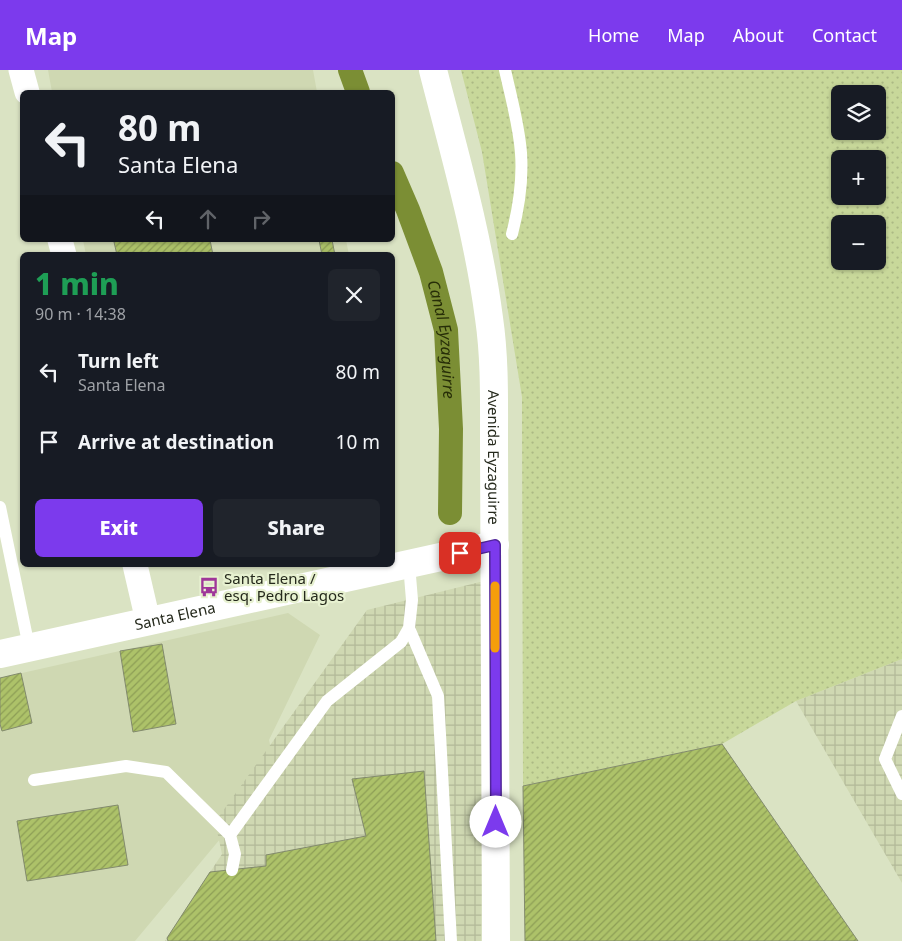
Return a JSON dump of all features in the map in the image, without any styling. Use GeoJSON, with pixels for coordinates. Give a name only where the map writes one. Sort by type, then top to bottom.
{"type":"FeatureCollection","features":[{"type":"Feature","properties":{"kind":"main road","name":"Avenida Eyzaguirre"},"geometry":{"type":"LineString","coordinates":[[433,70],[477,248],[490,320],[494,392],[496,941]]}},
{"type":"Feature","properties":{"kind":"main road","name":"Santa Elena"},"geometry":{"type":"LineString","coordinates":[[0,654],[495,545]]}},
{"type":"Feature","properties":{"kind":"street"},"geometry":{"type":"LineString","coordinates":[[22,70],[27,90]]}},
{"type":"Feature","properties":{"kind":"street"},"geometry":{"type":"LineString","coordinates":[[135,567],[148,622]]}},
{"type":"Feature","properties":{"kind":"lane"},"geometry":{"type":"LineString","coordinates":[[505,70],[518,128],[521,153],[522,179],[519,204],[512,234]]}},
{"type":"Feature","properties":{"kind":"lane"},"geometry":{"type":"LineString","coordinates":[[0,507],[29,648]]}},
{"type":"Feature","properties":{"kind":"lane"},"geometry":{"type":"LineString","coordinates":[[230,835],[327,701],[401,642],[409,628],[412,600],[409,564]]}},
{"type":"Feature","properties":{"kind":"lane"},"geometry":{"type":"LineString","coordinates":[[409,628],[438,696],[451,941]]}},
{"type":"Feature","properties":{"kind":"lane"},"geometry":{"type":"LineString","coordinates":[[902,716],[885,759],[902,794]]}},
{"type":"Feature","properties":{"kind":"lane"},"geometry":{"type":"LineString","coordinates":[[34,780],[126,766],[166,772],[230,835],[235,854],[232,870]]}},
{"type":"Feature","properties":{"kind":"shaded area"},"geometry":{"type":"Polygon","coordinates":[[[48,70],[313,70],[317,90],[52,90],[48,70]]]}},
{"type":"Feature","properties":{"kind":"shaded area"},"geometry":{"type":"Polygon","coordinates":[[[461,70],[902,70],[902,659],[796,701],[722,744],[523,786],[522,397],[482,152],[461,70]]]}},
{"type":"Feature","properties":{"kind":"shaded area"},"geometry":{"type":"Polygon","coordinates":[[[83,242],[346,242],[348,252],[85,252],[83,242]]]}},
{"type":"Feature","properties":{"kind":"shaded area"},"geometry":{"type":"Polygon","coordinates":[[[488,580],[481,941],[165,941],[222,854],[215,822],[367,610],[488,580]]]}},
{"type":"Feature","properties":{"kind":"shaded area"},"geometry":{"type":"Polygon","coordinates":[[[288,613],[320,635],[269,740],[276,772],[135,941],[0,941],[0,678],[288,613]]]}},
{"type":"Feature","properties":{"kind":"shaded area"},"geometry":{"type":"Polygon","coordinates":[[[902,659],[902,883],[796,701],[902,659]]]}},
{"type":"Feature","properties":{"kind":"building"},"geometry":{"type":"Polygon","coordinates":[[[114,242],[210,242],[212,252],[116,252],[114,242]]]}},
{"type":"Feature","properties":{"kind":"building"},"geometry":{"type":"Polygon","coordinates":[[[319,242],[332,242],[334,252],[321,252],[319,242]]]}},
{"type":"Feature","properties":{"kind":"building"},"geometry":{"type":"Polygon","coordinates":[[[162,644],[176,724],[133,732],[120,651],[162,644]]]}},
{"type":"Feature","properties":{"kind":"building"},"geometry":{"type":"Polygon","coordinates":[[[21,673],[32,723],[2,731],[0,724],[0,678],[21,673]]]}},
{"type":"Feature","properties":{"kind":"building"},"geometry":{"type":"Polygon","coordinates":[[[722,744],[858,941],[525,941],[523,786],[722,744]]]}},
{"type":"Feature","properties":{"kind":"building"},"geometry":{"type":"Polygon","coordinates":[[[424,771],[436,941],[168,941],[167,938],[210,872],[266,866],[266,855],[366,836],[352,779],[424,771]]]}},
{"type":"Feature","properties":{"kind":"building"},"geometry":{"type":"Polygon","coordinates":[[[118,805],[128,865],[27,881],[17,821],[118,805]]]}},
{"type":"Feature","properties":{"kind":"waterway","name":"Canal Eyzaguirre"},"geometry":{"type":"LineString","coordinates":[[350,70],[357,90]]}},
{"type":"Feature","properties":{"kind":"waterway","name":"Canal Eyzaguirre"},"geometry":{"type":"LineString","coordinates":[[395,180],[431,272],[446,330],[451,429],[450,513]]}},
{"type":"Feature","properties":{"kind":"slow traffic"},"geometry":{"type":"LineString","coordinates":[[495,586],[495,648]]}},
{"type":"Feature","properties":{"kind":"place","name":"Santa Elena / esq. Pedro Lagos"},"geometry":{"type":"Point","coordinates":[209,587]}},
{"type":"Feature","properties":{"kind":"route"},"geometry":{"type":"LineString","coordinates":[[460,553],[495,545],[496,822]]}}]}
